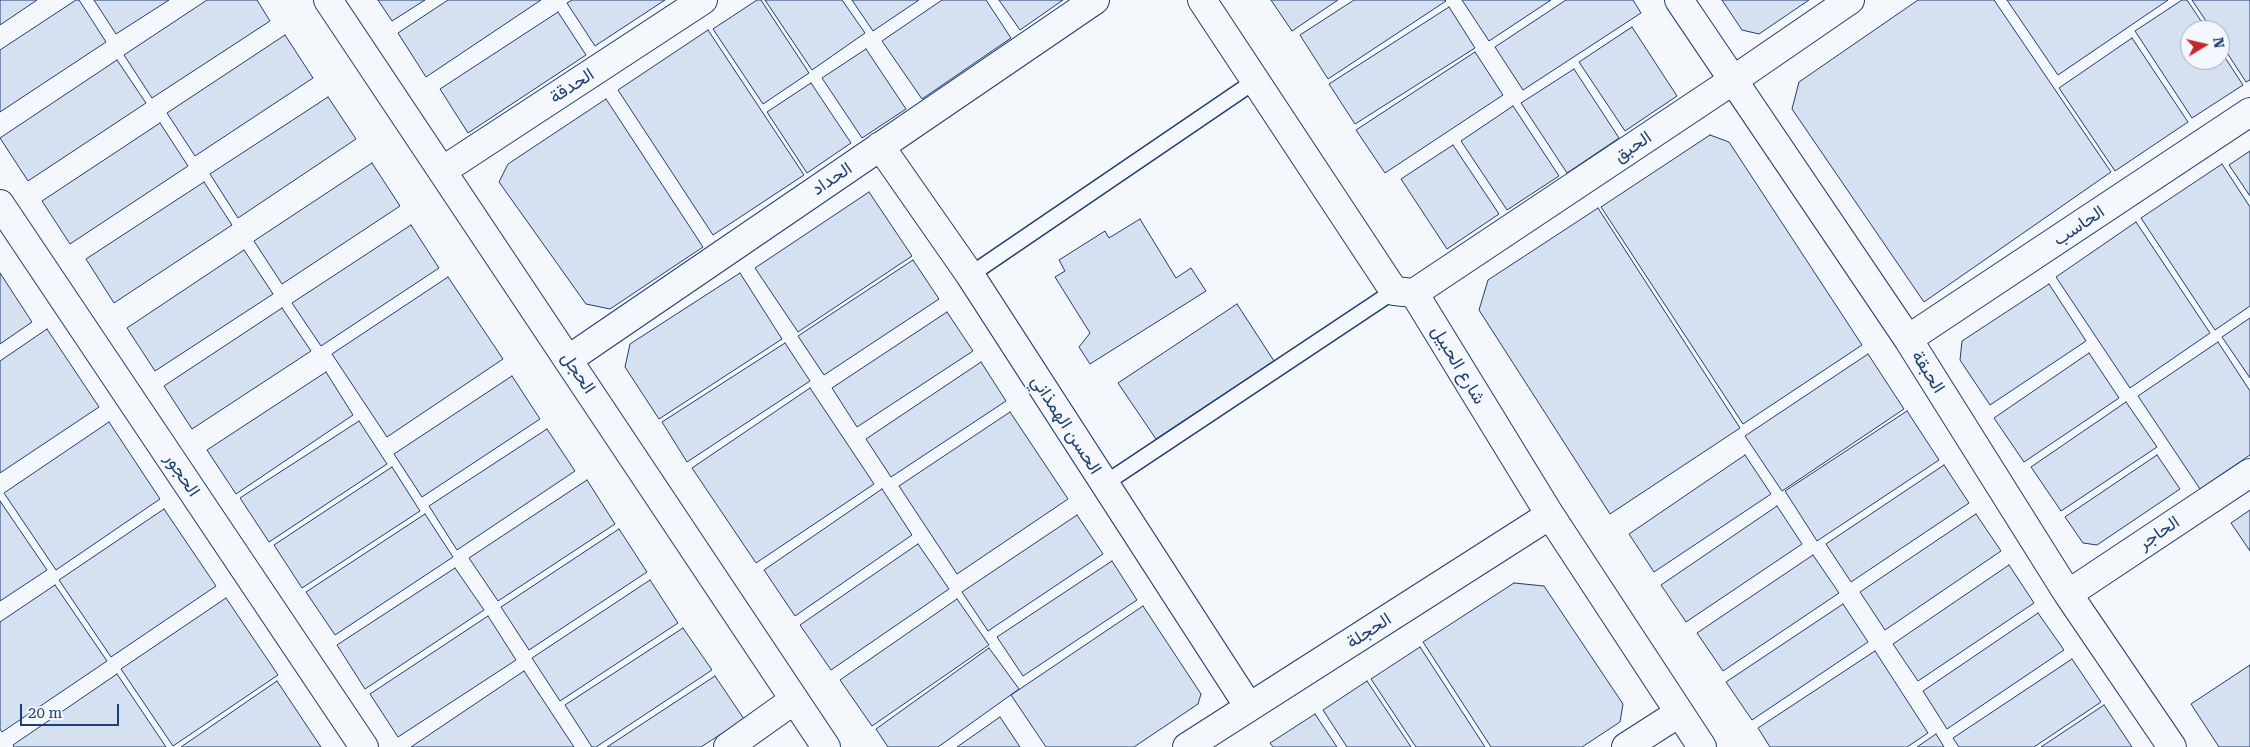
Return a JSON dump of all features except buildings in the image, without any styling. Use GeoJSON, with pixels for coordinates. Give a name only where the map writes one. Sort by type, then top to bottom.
{"type":"FeatureCollection","features":[{"type":"Feature","properties":{"kind":"street","name":"الحجل"},"geometry":{"type":"LineString","coordinates":[[328,0],[826,747]]}},
{"type":"Feature","properties":{"kind":"street","name":"الحدقة"},"geometry":{"type":"LineString","coordinates":[[442,171],[703,0]]}},
{"type":"Feature","properties":{"kind":"street","name":"الحداد"},"geometry":{"type":"LineString","coordinates":[[569,359],[1095,0]]}},
{"type":"Feature","properties":{"kind":"street","name":"شارع الحبيل"},"geometry":{"type":"LineString","coordinates":[[1202,0],[1255,81],[1404,292],[1702,747]]}},
{"type":"Feature","properties":{"kind":"street","name":"الحبقة"},"geometry":{"type":"LineString","coordinates":[[1679,0],[1908,340],[2068,594],[2172,747]]}},
{"type":"Feature","properties":{"kind":"street","name":"الحبق"},"geometry":{"type":"LineString","coordinates":[[1404,292],[1732,81],[1850,0]]}},
{"type":"Feature","properties":{"kind":"street","name":"الحاسب"},"geometry":{"type":"LineString","coordinates":[[1908,340],[2250,112]]}},
{"type":"Feature","properties":{"kind":"street","name":"الحسن الهمذاني"},"geometry":{"type":"LineString","coordinates":[[880,146],[970,275],[1249,707]]}},
{"type":"Feature","properties":{"kind":"street","name":"الحجور"},"geometry":{"type":"LineString","coordinates":[[0,204],[364,747]]}},
{"type":"Feature","properties":{"kind":"street","name":"الحاجر"},"geometry":{"type":"LineString","coordinates":[[2068,594],[2250,473]]}},
{"type":"Feature","properties":{"kind":"street","name":"الحجلة"},"geometry":{"type":"LineString","coordinates":[[1188,747],[1550,515]]}},
{"type":"Feature","properties":{"kind":"street"},"geometry":{"type":"LineString","coordinates":[[728,747],[794,700]]}},
{"type":"Feature","properties":{"kind":"street"},"geometry":{"type":"LineString","coordinates":[[1626,747],[1680,713]]}},
{"type":"Feature","properties":{"kind":"lane"},"geometry":{"type":"LineString","coordinates":[[970,275],[1255,81]]}},
{"type":"Feature","properties":{"kind":"lane"},"geometry":{"type":"LineString","coordinates":[[1104,484],[1404,292]]}}]}
